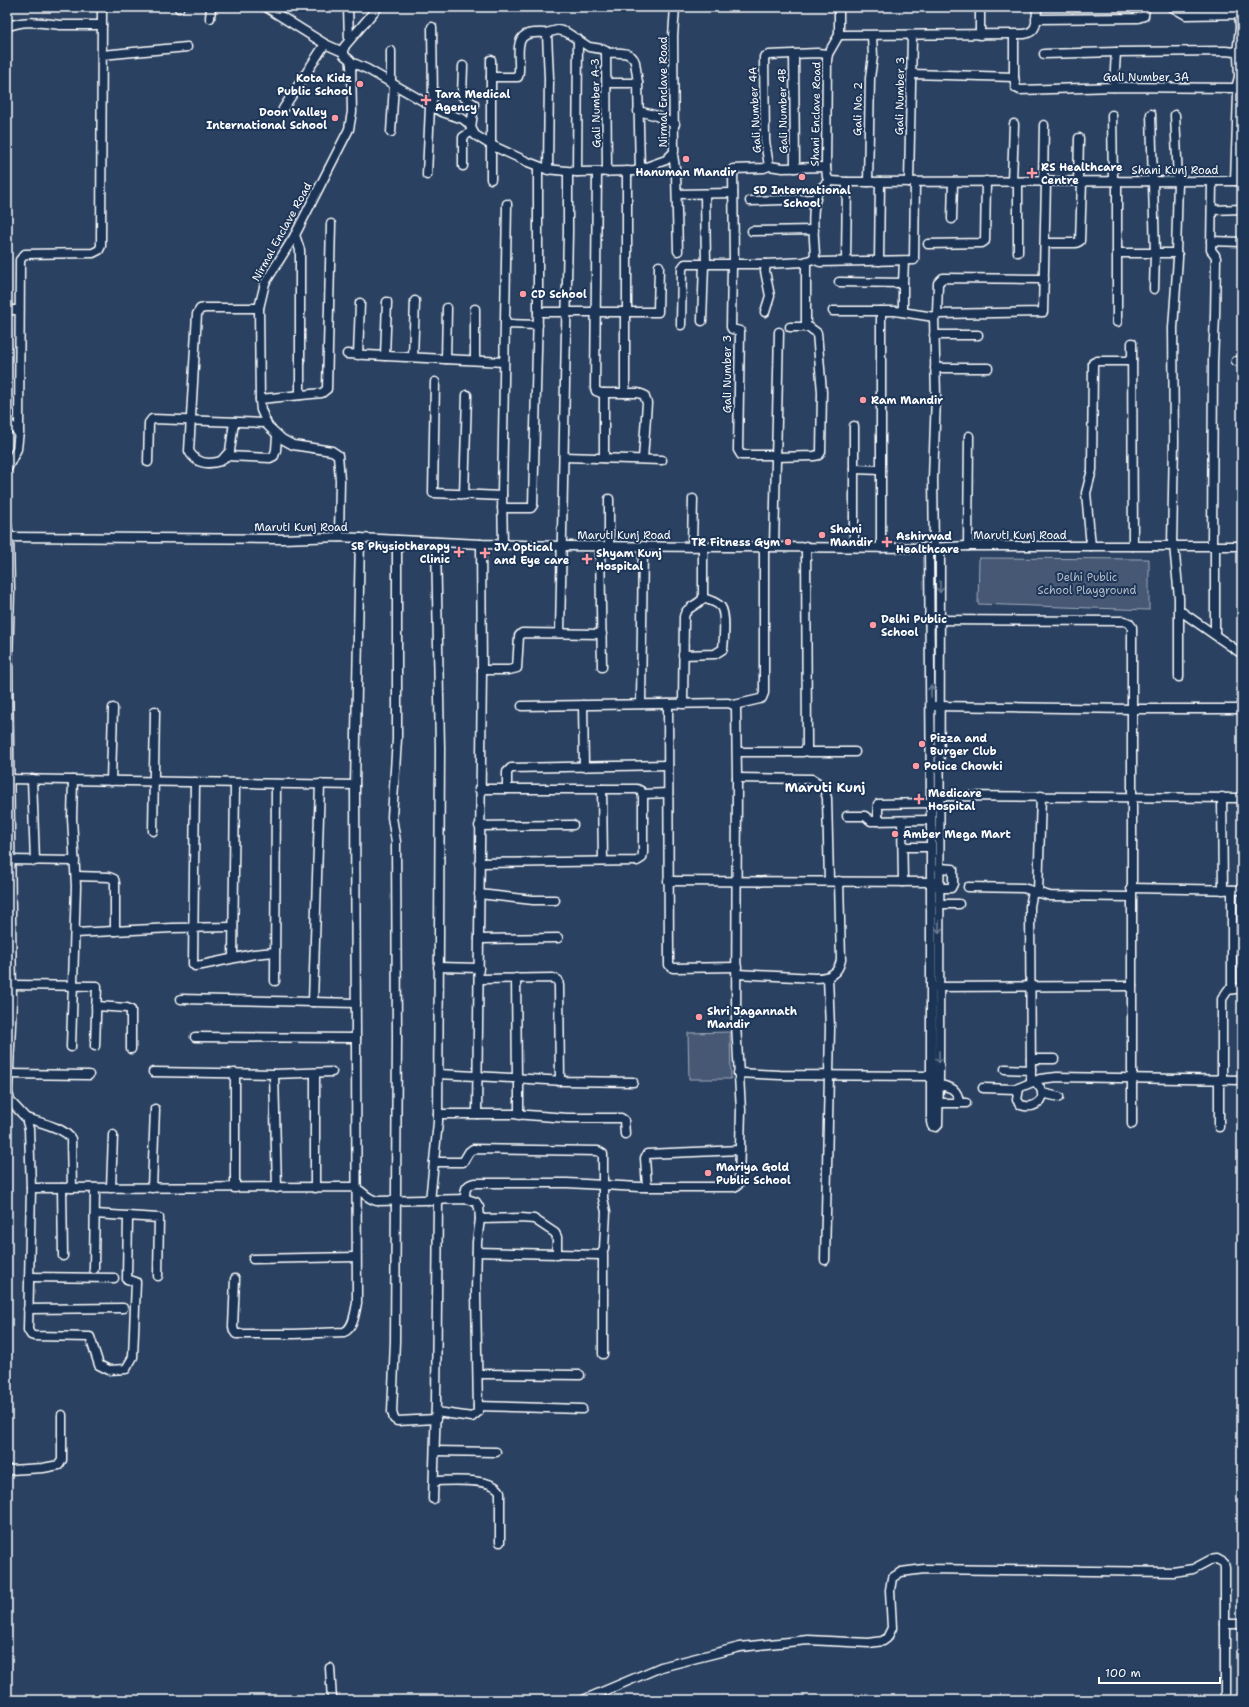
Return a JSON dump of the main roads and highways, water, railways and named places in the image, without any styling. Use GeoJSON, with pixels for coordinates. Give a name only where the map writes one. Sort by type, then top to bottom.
{"type":"FeatureCollection","features":[{"type":"Feature","properties":{"kind":"place","name":"Kota Kidz Public School"},"geometry":{"type":"Point","coordinates":[360,84]}},
{"type":"Feature","properties":{"kind":"place","name":"Tara Medical Agency"},"geometry":{"type":"Point","coordinates":[426,100]}},
{"type":"Feature","properties":{"kind":"place","name":"Doon Valley International School"},"geometry":{"type":"Point","coordinates":[335,118]}},
{"type":"Feature","properties":{"kind":"place","name":"Hanuman Mandir"},"geometry":{"type":"Point","coordinates":[686,159]}},
{"type":"Feature","properties":{"kind":"place","name":"RS Healthcare Centre"},"geometry":{"type":"Point","coordinates":[1032,173]}},
{"type":"Feature","properties":{"kind":"place","name":"SD International School"},"geometry":{"type":"Point","coordinates":[802,177]}},
{"type":"Feature","properties":{"kind":"place","name":"CD School"},"geometry":{"type":"Point","coordinates":[523,294]}},
{"type":"Feature","properties":{"kind":"place","name":"Ram Mandir"},"geometry":{"type":"Point","coordinates":[863,400]}},
{"type":"Feature","properties":{"kind":"place","name":"Shani Mandir"},"geometry":{"type":"Point","coordinates":[822,535]}},
{"type":"Feature","properties":{"kind":"place","name":"TR Fitness Gym"},"geometry":{"type":"Point","coordinates":[788,542]}},
{"type":"Feature","properties":{"kind":"place","name":"Ashirwad Healthcare"},"geometry":{"type":"Point","coordinates":[887,542]}},
{"type":"Feature","properties":{"kind":"place","name":"SB Physiotherapy Clinic"},"geometry":{"type":"Point","coordinates":[459,552]}},
{"type":"Feature","properties":{"kind":"place","name":"JV Optical and Eye care"},"geometry":{"type":"Point","coordinates":[485,553]}},
{"type":"Feature","properties":{"kind":"place","name":"Shyam Kunj Hospital"},"geometry":{"type":"Point","coordinates":[587,559]}},
{"type":"Feature","properties":{"kind":"place","name":"Delhi Public School"},"geometry":{"type":"Point","coordinates":[873,625]}},
{"type":"Feature","properties":{"kind":"place","name":"Pizza and Burger Club"},"geometry":{"type":"Point","coordinates":[922,744]}},
{"type":"Feature","properties":{"kind":"place","name":"Police Chowki"},"geometry":{"type":"Point","coordinates":[916,766]}},
{"type":"Feature","properties":{"kind":"place","name":"Medicare Hospital"},"geometry":{"type":"Point","coordinates":[919,799]}},
{"type":"Feature","properties":{"kind":"place","name":"Amber Mega Mart"},"geometry":{"type":"Point","coordinates":[895,834]}},
{"type":"Feature","properties":{"kind":"place","name":"Shri Jagannath Mandir"},"geometry":{"type":"Point","coordinates":[699,1017]}},
{"type":"Feature","properties":{"kind":"place","name":"Mariya Gold Public School"},"geometry":{"type":"Point","coordinates":[708,1173]}},
{"type":"Feature","properties":{"kind":"district","name":"Maruti Kunj"},"geometry":{"type":"Point","coordinates":[825,787]}},
{"type":"Feature","properties":{"kind":"park label","name":"Delhi Public School Playground"},"geometry":{"type":"Point","coordinates":[1087,583]}}]}
